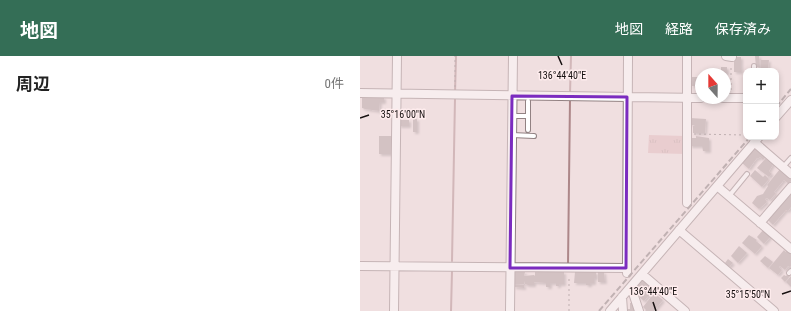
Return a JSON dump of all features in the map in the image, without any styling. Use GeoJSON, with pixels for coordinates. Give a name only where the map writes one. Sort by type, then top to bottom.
{"type":"FeatureCollection","features":[{"type":"Feature","properties":{"kind":"street"},"geometry":{"type":"LineString","coordinates":[[394,311],[397,56]]}},
{"type":"Feature","properties":{"kind":"street"},"geometry":{"type":"LineString","coordinates":[[510,311],[513,56]]}},
{"type":"Feature","properties":{"kind":"street"},"geometry":{"type":"LineString","coordinates":[[360,266],[570,268],[626,271],[628,56]]}},
{"type":"Feature","properties":{"kind":"street"},"geometry":{"type":"LineString","coordinates":[[687,56],[687,203]]}},
{"type":"Feature","properties":{"kind":"street"},"geometry":{"type":"LineString","coordinates":[[360,93],[695,98]]}},
{"type":"Feature","properties":{"kind":"street"},"geometry":{"type":"LineString","coordinates":[[731,98],[743,98]]}},
{"type":"Feature","properties":{"kind":"street"},"geometry":{"type":"LineString","coordinates":[[779,114],[791,100]]}},
{"type":"Feature","properties":{"kind":"street"},"geometry":{"type":"LineString","coordinates":[[610,311],[756,140],[782,167],[791,174]]}},
{"type":"Feature","properties":{"kind":"street"},"geometry":{"type":"LineString","coordinates":[[717,186],[791,249]]}},
{"type":"Feature","properties":{"kind":"street"},"geometry":{"type":"LineString","coordinates":[[760,223],[791,187]]}},
{"type":"Feature","properties":{"kind":"street"},"geometry":{"type":"LineString","coordinates":[[679,230],[774,311]]}},
{"type":"Feature","properties":{"kind":"street"},"geometry":{"type":"LineString","coordinates":[[642,274],[685,311]]}},
{"type":"Feature","properties":{"kind":"street"},"geometry":{"type":"LineString","coordinates":[[631,287],[639,311]]}},
{"type":"Feature","properties":{"kind":"street"},"geometry":{"type":"LineString","coordinates":[[622,297],[623,311]]}},
{"type":"Feature","properties":{"kind":"lane"},"geometry":{"type":"LineString","coordinates":[[528,101],[528,130]]}},
{"type":"Feature","properties":{"kind":"lane"},"geometry":{"type":"LineString","coordinates":[[512,116],[528,116]]}},
{"type":"Feature","properties":{"kind":"lane"},"geometry":{"type":"LineString","coordinates":[[512,135],[534,136]]}},
{"type":"Feature","properties":{"kind":"lane"},"geometry":{"type":"LineString","coordinates":[[782,167],[791,158]]}},
{"type":"Feature","properties":{"kind":"lane"},"geometry":{"type":"LineString","coordinates":[[728,196],[747,174]]}},
{"type":"Feature","properties":{"kind":"path"},"geometry":{"type":"LineString","coordinates":[[455,56],[455,91]]}},
{"type":"Feature","properties":{"kind":"path"},"geometry":{"type":"LineString","coordinates":[[729,56],[731,68]]}},
{"type":"Feature","properties":{"kind":"path"},"geometry":{"type":"LineString","coordinates":[[687,134],[743,135]]}},
{"type":"Feature","properties":{"kind":"path"},"geometry":{"type":"LineString","coordinates":[[569,311],[570,268]]}},
{"type":"Feature","properties":{"kind":"highlighted area"},"geometry":{"type":"Polygon","coordinates":[[[512,96],[627,97],[626,268],[510,268],[512,96]]]}},
{"type":"Feature","properties":{"kind":"green space"},"geometry":{"type":"Polygon","coordinates":[[[649,135],[685,136],[685,154],[648,153],[649,135]]]}},
{"type":"Feature","properties":{"kind":"building"},"geometry":{"type":"Polygon","coordinates":[[[755,56],[759,56],[760,67],[756,67],[755,56]]]}},
{"type":"Feature","properties":{"kind":"building"},"geometry":{"type":"Polygon","coordinates":[[[734,57],[741,57],[741,72],[734,72],[734,57]]]}},
{"type":"Feature","properties":{"kind":"building"},"geometry":{"type":"Polygon","coordinates":[[[761,60],[769,60],[768,68],[761,68],[761,60]]]}},
{"type":"Feature","properties":{"kind":"building"},"geometry":{"type":"Polygon","coordinates":[[[692,77],[695,77],[695,86],[692,86],[692,77]]]}},
{"type":"Feature","properties":{"kind":"building"},"geometry":{"type":"Polygon","coordinates":[[[362,96],[384,97],[384,102],[380,102],[379,111],[365,109],[362,108],[362,96]]]}},
{"type":"Feature","properties":{"kind":"building"},"geometry":{"type":"Polygon","coordinates":[[[690,118],[706,119],[705,133],[693,133],[693,126],[695,125],[691,125],[690,118]]]}},
{"type":"Feature","properties":{"kind":"building"},"geometry":{"type":"Polygon","coordinates":[[[413,119],[417,119],[417,132],[413,132],[413,119]]]}},
{"type":"Feature","properties":{"kind":"building"},"geometry":{"type":"Polygon","coordinates":[[[399,120],[409,120],[409,126],[399,126],[399,120]]]}},
{"type":"Feature","properties":{"kind":"building"},"geometry":{"type":"Polygon","coordinates":[[[379,136],[393,136],[392,154],[379,154],[379,136]]]}},
{"type":"Feature","properties":{"kind":"building"},"geometry":{"type":"Polygon","coordinates":[[[696,136],[709,138],[709,151],[703,151],[702,146],[690,146],[690,138],[696,138],[696,136]]]}},
{"type":"Feature","properties":{"kind":"building"},"geometry":{"type":"Polygon","coordinates":[[[754,148],[766,156],[763,160],[760,157],[758,159],[757,158],[749,169],[742,163],[754,148]]]}},
{"type":"Feature","properties":{"kind":"building"},"geometry":{"type":"Polygon","coordinates":[[[767,157],[774,163],[769,171],[772,174],[769,177],[757,168],[767,157]]]}},
{"type":"Feature","properties":{"kind":"building"},"geometry":{"type":"Polygon","coordinates":[[[780,169],[791,178],[791,181],[789,184],[784,180],[774,192],[776,193],[770,200],[767,198],[765,199],[767,202],[759,209],[752,203],[757,196],[763,194],[768,186],[767,185],[780,169]]]}},
{"type":"Feature","properties":{"kind":"building"},"geometry":{"type":"Polygon","coordinates":[[[755,170],[763,177],[765,175],[769,179],[762,187],[750,176],[755,170]]]}},
{"type":"Feature","properties":{"kind":"building"},"geometry":{"type":"Polygon","coordinates":[[[791,193],[791,207],[788,211],[786,210],[773,225],[767,219],[791,193]]]}},
{"type":"Feature","properties":{"kind":"building"},"geometry":{"type":"Polygon","coordinates":[[[763,230],[771,236],[764,244],[757,237],[763,230]]]}},
{"type":"Feature","properties":{"kind":"building"},"geometry":{"type":"Polygon","coordinates":[[[749,235],[757,240],[756,241],[762,246],[755,254],[742,243],[749,235]]]}},
{"type":"Feature","properties":{"kind":"building"},"geometry":{"type":"Polygon","coordinates":[[[739,246],[747,253],[738,263],[731,256],[739,246]]]}},
{"type":"Feature","properties":{"kind":"building"},"geometry":{"type":"Polygon","coordinates":[[[784,250],[786,252],[787,250],[791,254],[791,266],[788,266],[785,270],[780,266],[779,267],[782,270],[778,275],[769,268],[784,250]]]}},
{"type":"Feature","properties":{"kind":"building"},"geometry":{"type":"Polygon","coordinates":[[[765,256],[773,262],[768,268],[760,261],[765,256]]]}},
{"type":"Feature","properties":{"kind":"building"},"geometry":{"type":"Polygon","coordinates":[[[728,259],[733,263],[729,267],[725,263],[728,259]]]}},
{"type":"Feature","properties":{"kind":"building"},"geometry":{"type":"Polygon","coordinates":[[[535,271],[564,272],[564,284],[559,284],[559,286],[556,286],[556,283],[550,283],[550,287],[546,287],[546,283],[534,282],[534,285],[528,285],[525,284],[524,281],[524,284],[514,284],[514,272],[525,272],[524,276],[535,276],[535,271]]]}},
{"type":"Feature","properties":{"kind":"building"},"geometry":{"type":"Polygon","coordinates":[[[598,271],[604,272],[605,282],[598,282],[598,271]]]}},
{"type":"Feature","properties":{"kind":"building"},"geometry":{"type":"Polygon","coordinates":[[[575,272],[596,272],[594,283],[586,285],[586,283],[574,283],[575,272]]]}},
{"type":"Feature","properties":{"kind":"building"},"geometry":{"type":"Polygon","coordinates":[[[788,274],[790,276],[785,282],[781,278],[788,274]]]}},
{"type":"Feature","properties":{"kind":"building"},"geometry":{"type":"Polygon","coordinates":[[[791,276],[791,287],[786,282],[791,276]]]}},
{"type":"Feature","properties":{"kind":"building"},"geometry":{"type":"Polygon","coordinates":[[[640,279],[643,279],[654,289],[644,301],[638,294],[641,290],[635,286],[640,279]]]}},
{"type":"Feature","properties":{"kind":"building"},"geometry":{"type":"Polygon","coordinates":[[[514,284],[524,285],[524,288],[514,287],[514,284]]]}},
{"type":"Feature","properties":{"kind":"building"},"geometry":{"type":"Polygon","coordinates":[[[654,293],[663,300],[654,311],[645,311],[646,310],[643,307],[654,293]]]}},
{"type":"Feature","properties":{"kind":"building"},"geometry":{"type":"Polygon","coordinates":[[[630,303],[633,303],[637,311],[626,311],[626,309],[630,309],[630,303]]]}},
{"type":"Feature","properties":{"kind":"waterway"},"geometry":{"type":"LineString","coordinates":[[455,93],[456,56]]}},
{"type":"Feature","properties":{"kind":"waterway"},"geometry":{"type":"LineString","coordinates":[[570,94],[571,56]]}},
{"type":"Feature","properties":{"kind":"waterway"},"geometry":{"type":"LineString","coordinates":[[452,261],[455,98]]}},
{"type":"Feature","properties":{"kind":"waterway"},"geometry":{"type":"LineString","coordinates":[[568,265],[570,99]]}},
{"type":"Feature","properties":{"kind":"waterway"},"geometry":{"type":"LineString","coordinates":[[451,311],[452,271]]}},
{"type":"Feature","properties":{"kind":"railway"},"geometry":{"type":"LineString","coordinates":[[778,104],[791,89]]}},
{"type":"Feature","properties":{"kind":"railway"},"geometry":{"type":"LineString","coordinates":[[599,311],[747,140]]}}]}
